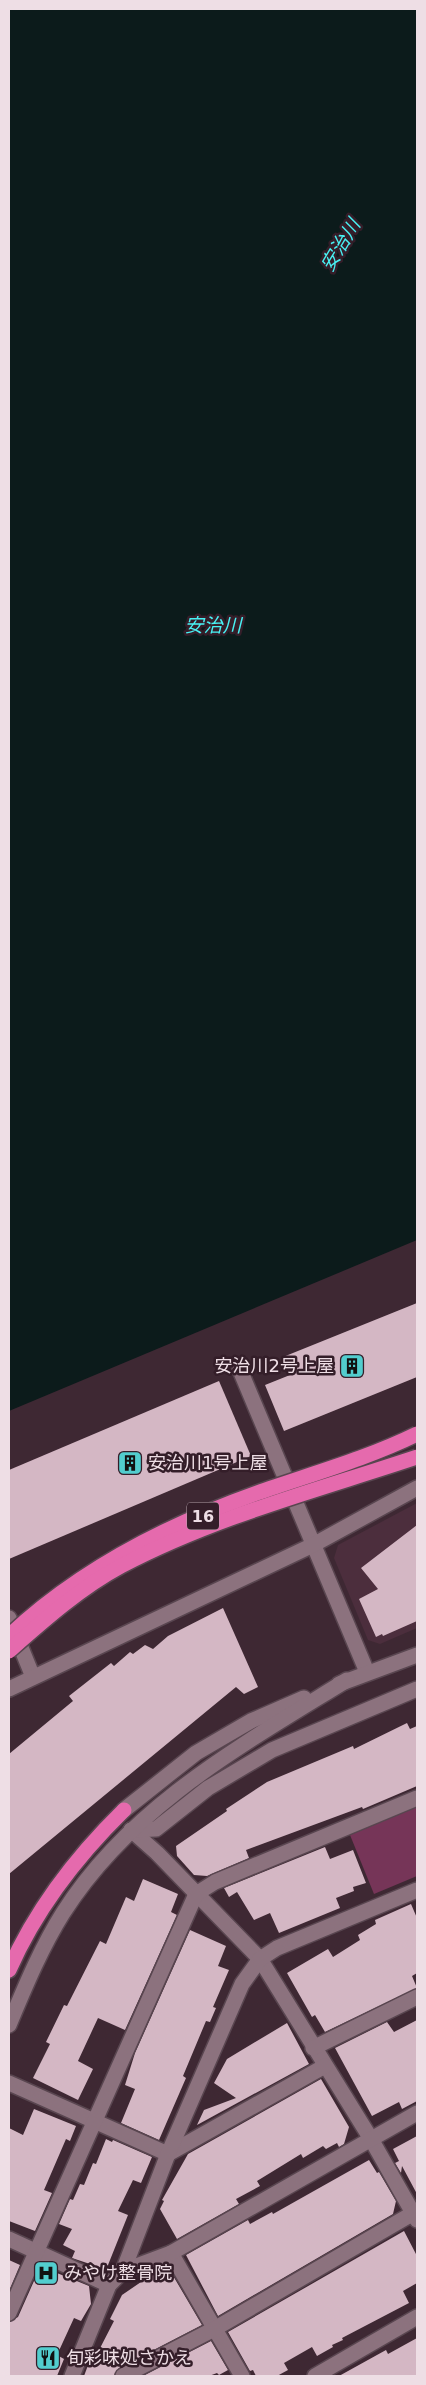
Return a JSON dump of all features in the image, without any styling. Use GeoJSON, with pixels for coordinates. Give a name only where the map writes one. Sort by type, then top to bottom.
{"type":"FeatureCollection","features":[{"type":"Feature","properties":{"kind":"highway","name":"16"},"geometry":{"type":"LineString","coordinates":[[9,1636],[62,1592],[113,1558],[179,1525],[238,1501],[366,1456],[417,1434]]}},
{"type":"Feature","properties":{"kind":"highway","name":"16"},"geometry":{"type":"LineString","coordinates":[[9,1652],[66,1603],[120,1567],[182,1538],[246,1513],[417,1457]]}},
{"type":"Feature","properties":{"kind":"highway"},"geometry":{"type":"LineString","coordinates":[[9,1970],[40,1912],[63,1876],[124,1810]]}},
{"type":"Feature","properties":{"kind":"street"},"geometry":{"type":"LineString","coordinates":[[240,1370],[367,1672]]}},
{"type":"Feature","properties":{"kind":"street"},"geometry":{"type":"LineString","coordinates":[[9,1689],[313,1545],[417,1488]]}},
{"type":"Feature","properties":{"kind":"street"},"geometry":{"type":"LineString","coordinates":[[9,1618],[33,1677]]}},
{"type":"Feature","properties":{"kind":"street"},"geometry":{"type":"LineString","coordinates":[[124,1810],[170,1772],[226,1734],[282,1707],[347,1680],[417,1655]]}},
{"type":"Feature","properties":{"kind":"street"},"geometry":{"type":"LineString","coordinates":[[9,2025],[37,1961],[63,1913],[99,1864],[132,1830],[180,1788],[235,1750],[347,1680]]}},
{"type":"Feature","properties":{"kind":"street"},"geometry":{"type":"LineString","coordinates":[[132,1830],[156,1830],[208,1788],[272,1750],[417,1689]]}},
{"type":"Feature","properties":{"kind":"street"},"geometry":{"type":"LineString","coordinates":[[9,2313],[196,1894],[216,1882],[417,1798]]}},
{"type":"Feature","properties":{"kind":"street"},"geometry":{"type":"LineString","coordinates":[[123,2376],[216,2328],[416,2215],[371,2138],[313,2048],[260,1959],[157,1853],[132,1830]]}},
{"type":"Feature","properties":{"kind":"street"},"geometry":{"type":"LineString","coordinates":[[124,2271],[168,2154],[242,1984],[260,1959],[277,1948],[417,1890]]}},
{"type":"Feature","properties":{"kind":"street"},"geometry":{"type":"LineString","coordinates":[[313,2048],[417,1997]]}},
{"type":"Feature","properties":{"kind":"street"},"geometry":{"type":"LineString","coordinates":[[168,2154],[325,2066]]}},
{"type":"Feature","properties":{"kind":"street"},"geometry":{"type":"LineString","coordinates":[[9,2083],[94,2119],[168,2154]]}},
{"type":"Feature","properties":{"kind":"street"},"geometry":{"type":"LineString","coordinates":[[72,2376],[109,2285],[124,2271],[171,2252],[417,2113]]}},
{"type":"Feature","properties":{"kind":"street"},"geometry":{"type":"LineString","coordinates":[[9,2239],[109,2285]]}},
{"type":"Feature","properties":{"kind":"street"},"geometry":{"type":"LineString","coordinates":[[171,2252],[242,2376]]}},
{"type":"Feature","properties":{"kind":"street"},"geometry":{"type":"LineString","coordinates":[[315,2376],[417,2317]]}},
{"type":"Feature","properties":{"kind":"shaded area"},"geometry":{"type":"Polygon","coordinates":[[[417,1503],[417,1628],[380,1644],[368,1640],[334,1558],[338,1545],[417,1503]]]}},
{"type":"Feature","properties":{"kind":"shaded area"},"geometry":{"type":"Polygon","coordinates":[[[417,1807],[417,1876],[374,1894],[350,1835],[417,1807]]]}},
{"type":"Feature","properties":{"kind":"water","name":"安治川"},"geometry":{"type":"Polygon","coordinates":[[[9,9],[417,9],[417,1240],[9,1411],[9,9]]]}},
{"type":"Feature","properties":{"kind":"building","name":"安治川2号上屋"},"geometry":{"type":"Polygon","coordinates":[[[417,1303],[417,1377],[284,1431],[265,1385],[290,1375],[283,1357],[417,1303]]]}},
{"type":"Feature","properties":{"kind":"building","name":"安治川1号上屋"},"geometry":{"type":"Polygon","coordinates":[[[219,1381],[251,1456],[9,1559],[9,1470],[219,1381]]]}},
{"type":"Feature","properties":{"kind":"building"},"geometry":{"type":"Polygon","coordinates":[[[417,1525],[417,1621],[383,1636],[382,1634],[376,1637],[359,1599],[378,1589],[361,1568],[417,1525]]]}},
{"type":"Feature","properties":{"kind":"building"},"geometry":{"type":"Polygon","coordinates":[[[223,1608],[258,1687],[244,1694],[236,1687],[9,1874],[9,1754],[73,1701],[69,1696],[111,1663],[114,1666],[130,1652],[133,1654],[145,1645],[153,1649],[168,1636],[223,1608]]]}},
{"type":"Feature","properties":{"kind":"building"},"geometry":{"type":"Polygon","coordinates":[[[407,1723],[410,1729],[417,1726],[417,1786],[363,1809],[362,1807],[246,1850],[249,1858],[207,1876],[194,1875],[177,1856],[176,1846],[227,1811],[226,1809],[267,1782],[353,1746],[354,1749],[407,1723]]]}},
{"type":"Feature","properties":{"kind":"building"},"geometry":{"type":"Polygon","coordinates":[[[325,1847],[330,1859],[353,1850],[366,1883],[353,1887],[354,1891],[336,1898],[340,1908],[279,1933],[270,1913],[254,1920],[237,1892],[229,1897],[224,1888],[325,1847]]]}},
{"type":"Feature","properties":{"kind":"building"},"geometry":{"type":"Polygon","coordinates":[[[143,1879],[178,1894],[171,1912],[177,1915],[125,2030],[98,2018],[78,2061],[93,2069],[78,2100],[33,2078],[50,2044],[46,2042],[64,2005],[67,2006],[100,1941],[106,1944],[126,1897],[134,1901],[143,1879]]]}},
{"type":"Feature","properties":{"kind":"building"},"geometry":{"type":"Polygon","coordinates":[[[411,1904],[417,1918],[417,1973],[412,1976],[417,1988],[325,2032],[315,2015],[312,2017],[287,1973],[328,1949],[333,1957],[360,1940],[358,1935],[376,1924],[375,1920],[411,1904]]]}},
{"type":"Feature","properties":{"kind":"building"},"geometry":{"type":"Polygon","coordinates":[[[190,1930],[226,1946],[218,1966],[229,1970],[213,2007],[216,2008],[210,2022],[206,2021],[183,2076],[186,2078],[159,2140],[121,2123],[135,2089],[125,2085],[135,2053],[190,1930]]]}},
{"type":"Feature","properties":{"kind":"building"},"geometry":{"type":"Polygon","coordinates":[[[417,2020],[417,2101],[402,2109],[399,2102],[372,2116],[335,2048],[387,2022],[394,2032],[417,2020]]]}},
{"type":"Feature","properties":{"kind":"building"},"geometry":{"type":"Polygon","coordinates":[[[287,2023],[309,2064],[197,2125],[204,2110],[236,2098],[214,2083],[227,2059],[287,2023]]]}},
{"type":"Feature","properties":{"kind":"building"},"geometry":{"type":"Polygon","coordinates":[[[321,2079],[349,2127],[344,2144],[339,2147],[337,2143],[326,2149],[323,2146],[303,2158],[301,2154],[257,2181],[260,2186],[236,2199],[239,2204],[177,2239],[160,2209],[164,2201],[162,2200],[188,2154],[321,2079]]]}},
{"type":"Feature","properties":{"kind":"building"},"geometry":{"type":"Polygon","coordinates":[[[34,2109],[76,2126],[70,2141],[66,2139],[44,2190],[52,2193],[35,2231],[9,2221],[9,2128],[23,2135],[34,2109]]]}},
{"type":"Feature","properties":{"kind":"building"},"geometry":{"type":"Polygon","coordinates":[[[417,2136],[417,2194],[402,2166],[401,2173],[395,2163],[399,2161],[393,2149],[417,2136]]]}},
{"type":"Feature","properties":{"kind":"building"},"geometry":{"type":"Polygon","coordinates":[[[106,2139],[112,2142],[113,2140],[152,2157],[141,2183],[133,2180],[118,2211],[128,2215],[108,2265],[102,2268],[72,2258],[75,2251],[63,2245],[72,2229],[59,2224],[70,2199],[73,2200],[80,2184],[84,2185],[93,2163],[96,2164],[106,2139]]]}},
{"type":"Feature","properties":{"kind":"building"},"geometry":{"type":"Polygon","coordinates":[[[369,2160],[377,2173],[379,2172],[396,2201],[393,2214],[218,2316],[186,2255],[248,2220],[250,2224],[272,2212],[273,2214],[369,2160]]]}},
{"type":"Feature","properties":{"kind":"building"},"geometry":{"type":"Polygon","coordinates":[[[404,2231],[417,2256],[417,2283],[403,2291],[409,2303],[342,2338],[343,2340],[332,2345],[333,2347],[317,2356],[312,2347],[284,2363],[288,2370],[277,2376],[256,2376],[253,2370],[250,2371],[228,2332],[404,2231]]]}},
{"type":"Feature","properties":{"kind":"building"},"geometry":{"type":"Polygon","coordinates":[[[9,2260],[20,2265],[9,2291],[9,2260]]]}},
{"type":"Feature","properties":{"kind":"building"},"geometry":{"type":"Polygon","coordinates":[[[47,2269],[89,2286],[91,2304],[81,2321],[74,2318],[57,2355],[64,2359],[57,2376],[9,2376],[9,2322],[18,2317],[38,2272],[47,2269]]]}},
{"type":"Feature","properties":{"kind":"building"},"geometry":{"type":"Polygon","coordinates":[[[160,2269],[172,2274],[202,2325],[119,2368],[114,2376],[84,2376],[93,2352],[97,2354],[114,2321],[110,2319],[122,2295],[160,2269]]]}},
{"type":"Feature","properties":{"kind":"building"},"geometry":{"type":"Polygon","coordinates":[[[417,2338],[417,2376],[339,2376],[386,2350],[388,2354],[417,2338]]]}},
{"type":"Feature","properties":{"kind":"building"},"geometry":{"type":"Polygon","coordinates":[[[211,2341],[228,2370],[219,2375],[217,2373],[209,2376],[143,2376],[211,2341]]]}},
{"type":"Feature","properties":{"kind":"place","name":"安治川2号上屋"},"geometry":{"type":"Point","coordinates":[352,1366]}},
{"type":"Feature","properties":{"kind":"place","name":"安治川1号上屋"},"geometry":{"type":"Point","coordinates":[130,1463]}},
{"type":"Feature","properties":{"kind":"place","name":"みやけ整骨院"},"geometry":{"type":"Point","coordinates":[46,2273]}},
{"type":"Feature","properties":{"kind":"place","name":"旬彩味処さかえ"},"geometry":{"type":"Point","coordinates":[48,2358]}}]}
